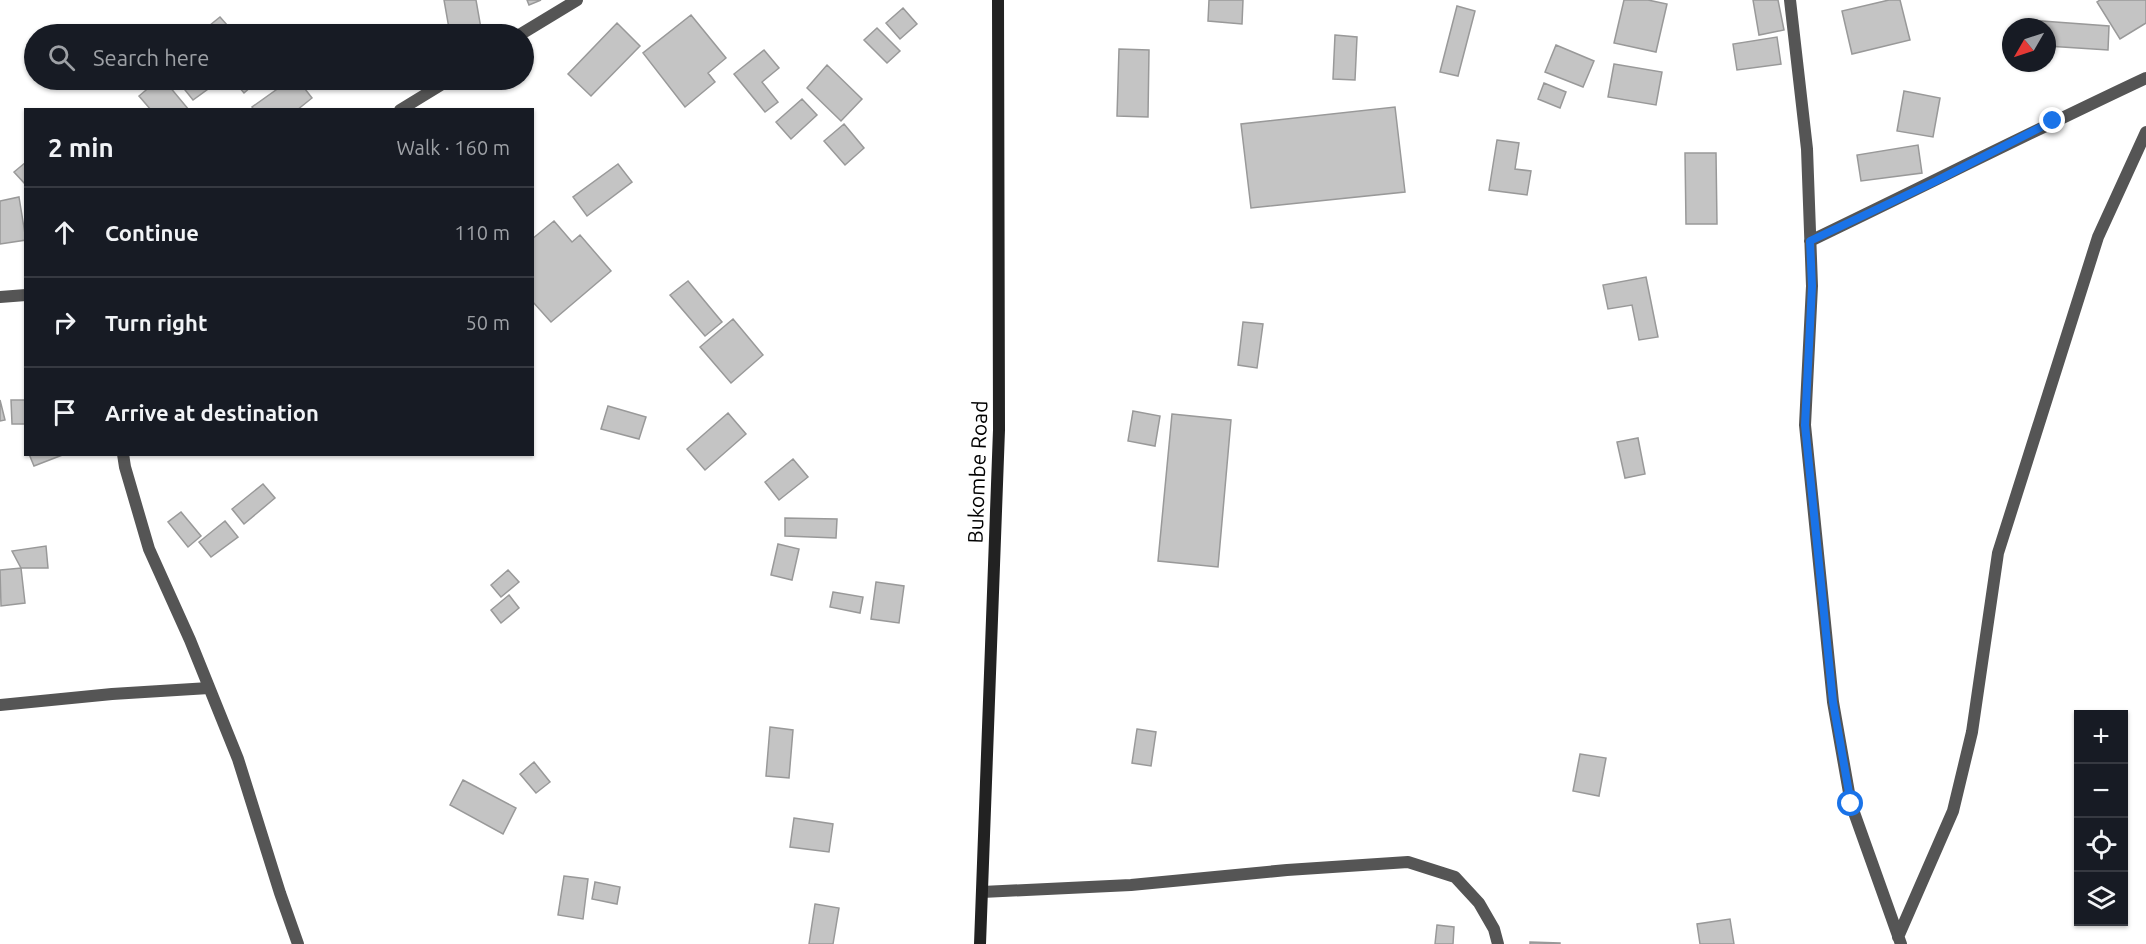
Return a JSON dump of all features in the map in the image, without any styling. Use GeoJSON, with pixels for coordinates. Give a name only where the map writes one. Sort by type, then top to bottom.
{"type":"FeatureCollection","features":[{"type":"Feature","properties":{"kind":"main road","name":"Bukombe Road"},"geometry":{"type":"LineString","coordinates":[[980,944],[999,429],[998,0]]}},
{"type":"Feature","properties":{"kind":"street"},"geometry":{"type":"LineString","coordinates":[[534,26],[577,0]]}},
{"type":"Feature","properties":{"kind":"street"},"geometry":{"type":"LineString","coordinates":[[1790,0],[1807,149],[1812,286],[1805,425],[1833,702],[1851,804],[1900,940]]}},
{"type":"Feature","properties":{"kind":"street"},"geometry":{"type":"LineString","coordinates":[[1810,241],[1936,181],[2053,121],[2146,78]]}},
{"type":"Feature","properties":{"kind":"street"},"geometry":{"type":"LineString","coordinates":[[403,108],[433,90]]}},
{"type":"Feature","properties":{"kind":"street"},"geometry":{"type":"LineString","coordinates":[[1900,940],[1953,811],[1972,732],[1998,553],[2098,237],[2146,132]]}},
{"type":"Feature","properties":{"kind":"street"},"geometry":{"type":"LineString","coordinates":[[0,297],[24,294]]}},
{"type":"Feature","properties":{"kind":"street"},"geometry":{"type":"LineString","coordinates":[[123,456],[149,549],[238,759],[298,944]]}},
{"type":"Feature","properties":{"kind":"street"},"geometry":{"type":"LineString","coordinates":[[0,705],[112,694],[209,688]]}},
{"type":"Feature","properties":{"kind":"street"},"geometry":{"type":"LineString","coordinates":[[982,892],[1131,885],[1287,870],[1408,862],[1455,877],[1479,903],[1494,929],[1498,944]]}},
{"type":"Feature","properties":{"kind":"building"},"geometry":{"type":"Polygon","coordinates":[[[444,0],[476,0],[480,24],[448,24],[444,0]]]}},
{"type":"Feature","properties":{"kind":"building"},"geometry":{"type":"Polygon","coordinates":[[[527,0],[541,0],[529,5],[527,0]]]}},
{"type":"Feature","properties":{"kind":"building"},"geometry":{"type":"Polygon","coordinates":[[[1209,0],[1243,0],[1242,24],[1208,21],[1209,0]]]}},
{"type":"Feature","properties":{"kind":"building"},"geometry":{"type":"Polygon","coordinates":[[[1624,0],[1648,0],[1667,4],[1656,52],[1614,43],[1624,0]]]}},
{"type":"Feature","properties":{"kind":"building"},"geometry":{"type":"Polygon","coordinates":[[[1753,0],[1778,0],[1784,30],[1759,35],[1753,0]]]}},
{"type":"Feature","properties":{"kind":"building"},"geometry":{"type":"Polygon","coordinates":[[[1889,0],[1900,0],[1910,40],[1852,54],[1842,11],[1889,0]]]}},
{"type":"Feature","properties":{"kind":"building"},"geometry":{"type":"Polygon","coordinates":[[[2100,0],[2146,0],[2146,23],[2120,39],[2097,2],[2100,0]]]}},
{"type":"Feature","properties":{"kind":"building"},"geometry":{"type":"Polygon","coordinates":[[[1457,6],[1475,11],[1458,76],[1440,72],[1457,6]]]}},
{"type":"Feature","properties":{"kind":"building"},"geometry":{"type":"Polygon","coordinates":[[[903,8],[917,24],[900,39],[886,23],[903,8]]]}},
{"type":"Feature","properties":{"kind":"building"},"geometry":{"type":"Polygon","coordinates":[[[691,15],[726,58],[708,73],[715,82],[685,107],[643,53],[691,15]]]}},
{"type":"Feature","properties":{"kind":"building"},"geometry":{"type":"Polygon","coordinates":[[[220,17],[226,24],[211,24],[220,17]]]}},
{"type":"Feature","properties":{"kind":"building"},"geometry":{"type":"Polygon","coordinates":[[[2056,22],[2109,26],[2108,50],[2056,47],[2056,22]]]}},
{"type":"Feature","properties":{"kind":"building"},"geometry":{"type":"Polygon","coordinates":[[[617,23],[640,46],[591,96],[568,74],[617,23]]]}},
{"type":"Feature","properties":{"kind":"building"},"geometry":{"type":"Polygon","coordinates":[[[877,28],[900,51],[887,63],[864,40],[877,28]]]}},
{"type":"Feature","properties":{"kind":"building"},"geometry":{"type":"Polygon","coordinates":[[[1335,35],[1357,37],[1355,80],[1333,79],[1335,35]]]}},
{"type":"Feature","properties":{"kind":"building"},"geometry":{"type":"Polygon","coordinates":[[[1777,37],[1781,64],[1737,70],[1733,44],[1777,37]]]}},
{"type":"Feature","properties":{"kind":"building"},"geometry":{"type":"Polygon","coordinates":[[[1556,45],[1594,61],[1583,87],[1545,72],[1556,45]]]}},
{"type":"Feature","properties":{"kind":"building"},"geometry":{"type":"Polygon","coordinates":[[[1119,49],[1149,50],[1148,117],[1117,116],[1119,49]]]}},
{"type":"Feature","properties":{"kind":"building"},"geometry":{"type":"Polygon","coordinates":[[[764,50],[779,68],[762,82],[778,102],[765,112],[734,74],[764,50]]]}},
{"type":"Feature","properties":{"kind":"building"},"geometry":{"type":"Polygon","coordinates":[[[1614,64],[1662,72],[1656,105],[1608,97],[1614,64]]]}},
{"type":"Feature","properties":{"kind":"building"},"geometry":{"type":"Polygon","coordinates":[[[827,65],[862,99],[841,121],[807,88],[827,65]]]}},
{"type":"Feature","properties":{"kind":"building"},"geometry":{"type":"Polygon","coordinates":[[[1544,83],[1566,92],[1560,108],[1538,99],[1544,83]]]}},
{"type":"Feature","properties":{"kind":"building"},"geometry":{"type":"Polygon","coordinates":[[[146,90],[172,90],[187,108],[149,108],[139,96],[146,90]]]}},
{"type":"Feature","properties":{"kind":"building"},"geometry":{"type":"Polygon","coordinates":[[[185,90],[207,90],[193,100],[185,90]]]}},
{"type":"Feature","properties":{"kind":"building"},"geometry":{"type":"Polygon","coordinates":[[[276,90],[306,90],[312,98],[300,108],[252,107],[276,90]]]}},
{"type":"Feature","properties":{"kind":"building"},"geometry":{"type":"Polygon","coordinates":[[[1904,91],[1940,98],[1933,137],[1897,131],[1904,91]]]}},
{"type":"Feature","properties":{"kind":"building"},"geometry":{"type":"Polygon","coordinates":[[[802,99],[817,115],[791,139],[776,122],[802,99]]]}},
{"type":"Feature","properties":{"kind":"building"},"geometry":{"type":"Polygon","coordinates":[[[1395,107],[1405,192],[1251,208],[1241,124],[1395,107]]]}},
{"type":"Feature","properties":{"kind":"building"},"geometry":{"type":"Polygon","coordinates":[[[844,124],[864,148],[845,165],[824,141],[844,124]]]}},
{"type":"Feature","properties":{"kind":"building"},"geometry":{"type":"Polygon","coordinates":[[[1497,140],[1519,143],[1515,169],[1531,171],[1527,195],[1489,190],[1497,140]]]}},
{"type":"Feature","properties":{"kind":"building"},"geometry":{"type":"Polygon","coordinates":[[[1918,145],[1922,173],[1861,181],[1857,155],[1918,145]]]}},
{"type":"Feature","properties":{"kind":"building"},"geometry":{"type":"Polygon","coordinates":[[[1685,153],[1716,153],[1717,224],[1686,224],[1685,153]]]}},
{"type":"Feature","properties":{"kind":"building"},"geometry":{"type":"Polygon","coordinates":[[[24,164],[24,183],[14,172],[24,164]]]}},
{"type":"Feature","properties":{"kind":"building"},"geometry":{"type":"Polygon","coordinates":[[[618,164],[632,182],[587,216],[573,197],[618,164]]]}},
{"type":"Feature","properties":{"kind":"building"},"geometry":{"type":"Polygon","coordinates":[[[19,197],[24,240],[0,244],[0,201],[19,197]]]}},
{"type":"Feature","properties":{"kind":"building"},"geometry":{"type":"Polygon","coordinates":[[[554,221],[572,242],[580,235],[611,271],[551,322],[534,303],[534,237],[554,221]]]}},
{"type":"Feature","properties":{"kind":"building"},"geometry":{"type":"Polygon","coordinates":[[[1646,277],[1658,337],[1639,340],[1632,305],[1608,309],[1603,285],[1646,277]]]}},
{"type":"Feature","properties":{"kind":"building"},"geometry":{"type":"Polygon","coordinates":[[[688,281],[722,322],[705,336],[670,295],[688,281]]]}},
{"type":"Feature","properties":{"kind":"building"},"geometry":{"type":"Polygon","coordinates":[[[733,319],[763,355],[731,383],[700,347],[733,319]]]}},
{"type":"Feature","properties":{"kind":"building"},"geometry":{"type":"Polygon","coordinates":[[[1243,322],[1263,324],[1257,368],[1238,365],[1243,322]]]}},
{"type":"Feature","properties":{"kind":"building"},"geometry":{"type":"Polygon","coordinates":[[[0,400],[5,420],[0,421],[0,400]]]}},
{"type":"Feature","properties":{"kind":"building"},"geometry":{"type":"Polygon","coordinates":[[[11,400],[24,400],[24,424],[12,424],[11,400]]]}},
{"type":"Feature","properties":{"kind":"building"},"geometry":{"type":"Polygon","coordinates":[[[608,406],[646,417],[639,439],[601,429],[608,406]]]}},
{"type":"Feature","properties":{"kind":"building"},"geometry":{"type":"Polygon","coordinates":[[[1133,411],[1160,416],[1155,446],[1128,441],[1133,411]]]}},
{"type":"Feature","properties":{"kind":"building"},"geometry":{"type":"Polygon","coordinates":[[[728,413],[746,434],[705,470],[687,449],[728,413]]]}},
{"type":"Feature","properties":{"kind":"building"},"geometry":{"type":"Polygon","coordinates":[[[1172,414],[1231,420],[1218,567],[1158,561],[1172,414]]]}},
{"type":"Feature","properties":{"kind":"building"},"geometry":{"type":"Polygon","coordinates":[[[1638,438],[1645,474],[1625,478],[1617,442],[1638,438]]]}},
{"type":"Feature","properties":{"kind":"building"},"geometry":{"type":"Polygon","coordinates":[[[30,456],[60,456],[34,466],[30,456]]]}},
{"type":"Feature","properties":{"kind":"building"},"geometry":{"type":"Polygon","coordinates":[[[793,459],[808,477],[779,500],[765,482],[793,459]]]}},
{"type":"Feature","properties":{"kind":"building"},"geometry":{"type":"Polygon","coordinates":[[[263,484],[275,498],[244,524],[232,509],[263,484]]]}},
{"type":"Feature","properties":{"kind":"building"},"geometry":{"type":"Polygon","coordinates":[[[181,512],[201,536],[188,547],[168,522],[181,512]]]}},
{"type":"Feature","properties":{"kind":"building"},"geometry":{"type":"Polygon","coordinates":[[[785,518],[837,519],[836,538],[785,536],[785,518]]]}},
{"type":"Feature","properties":{"kind":"building"},"geometry":{"type":"Polygon","coordinates":[[[225,521],[238,537],[211,557],[199,542],[225,521]]]}},
{"type":"Feature","properties":{"kind":"building"},"geometry":{"type":"Polygon","coordinates":[[[778,544],[799,549],[792,580],[771,575],[778,544]]]}},
{"type":"Feature","properties":{"kind":"building"},"geometry":{"type":"Polygon","coordinates":[[[46,546],[48,568],[21,568],[12,551],[46,546]]]}},
{"type":"Feature","properties":{"kind":"building"},"geometry":{"type":"Polygon","coordinates":[[[21,568],[25,603],[1,606],[0,570],[21,568]]]}},
{"type":"Feature","properties":{"kind":"building"},"geometry":{"type":"Polygon","coordinates":[[[508,570],[519,582],[501,597],[491,585],[508,570]]]}},
{"type":"Feature","properties":{"kind":"building"},"geometry":{"type":"Polygon","coordinates":[[[876,582],[904,586],[899,623],[871,619],[876,582]]]}},
{"type":"Feature","properties":{"kind":"building"},"geometry":{"type":"Polygon","coordinates":[[[833,592],[863,597],[860,613],[830,607],[833,592]]]}},
{"type":"Feature","properties":{"kind":"building"},"geometry":{"type":"Polygon","coordinates":[[[509,595],[519,608],[501,623],[491,610],[509,595]]]}},
{"type":"Feature","properties":{"kind":"building"},"geometry":{"type":"Polygon","coordinates":[[[770,727],[793,730],[789,778],[766,776],[770,727]]]}},
{"type":"Feature","properties":{"kind":"building"},"geometry":{"type":"Polygon","coordinates":[[[1137,729],[1156,732],[1151,766],[1132,763],[1137,729]]]}},
{"type":"Feature","properties":{"kind":"building"},"geometry":{"type":"Polygon","coordinates":[[[1580,754],[1606,758],[1599,796],[1573,791],[1580,754]]]}},
{"type":"Feature","properties":{"kind":"building"},"geometry":{"type":"Polygon","coordinates":[[[534,762],[550,782],[536,793],[520,774],[534,762]]]}},
{"type":"Feature","properties":{"kind":"building"},"geometry":{"type":"Polygon","coordinates":[[[463,780],[516,808],[503,834],[450,805],[463,780]]]}},
{"type":"Feature","properties":{"kind":"building"},"geometry":{"type":"Polygon","coordinates":[[[794,818],[833,824],[829,852],[790,847],[794,818]]]}},
{"type":"Feature","properties":{"kind":"building"},"geometry":{"type":"Polygon","coordinates":[[[564,876],[588,879],[583,919],[558,915],[564,876]]]}},
{"type":"Feature","properties":{"kind":"building"},"geometry":{"type":"Polygon","coordinates":[[[595,882],[620,887],[617,904],[592,899],[595,882]]]}},
{"type":"Feature","properties":{"kind":"building"},"geometry":{"type":"Polygon","coordinates":[[[815,904],[839,908],[833,944],[809,944],[815,904]]]}},
{"type":"Feature","properties":{"kind":"building"},"geometry":{"type":"Polygon","coordinates":[[[1730,919],[1734,944],[1700,944],[1697,924],[1730,919]]]}},
{"type":"Feature","properties":{"kind":"building"},"geometry":{"type":"Polygon","coordinates":[[[1437,925],[1454,927],[1453,944],[1435,944],[1437,925]]]}},
{"type":"Feature","properties":{"kind":"building"},"geometry":{"type":"Polygon","coordinates":[[[1530,942],[1560,943],[1560,944],[1530,944],[1530,942]]]}},
{"type":"Feature","properties":{"kind":"route"},"geometry":{"type":"LineString","coordinates":[[1851,804],[1833,702],[1805,425],[1812,286],[1810,241],[1936,181],[2053,121]]}}]}
